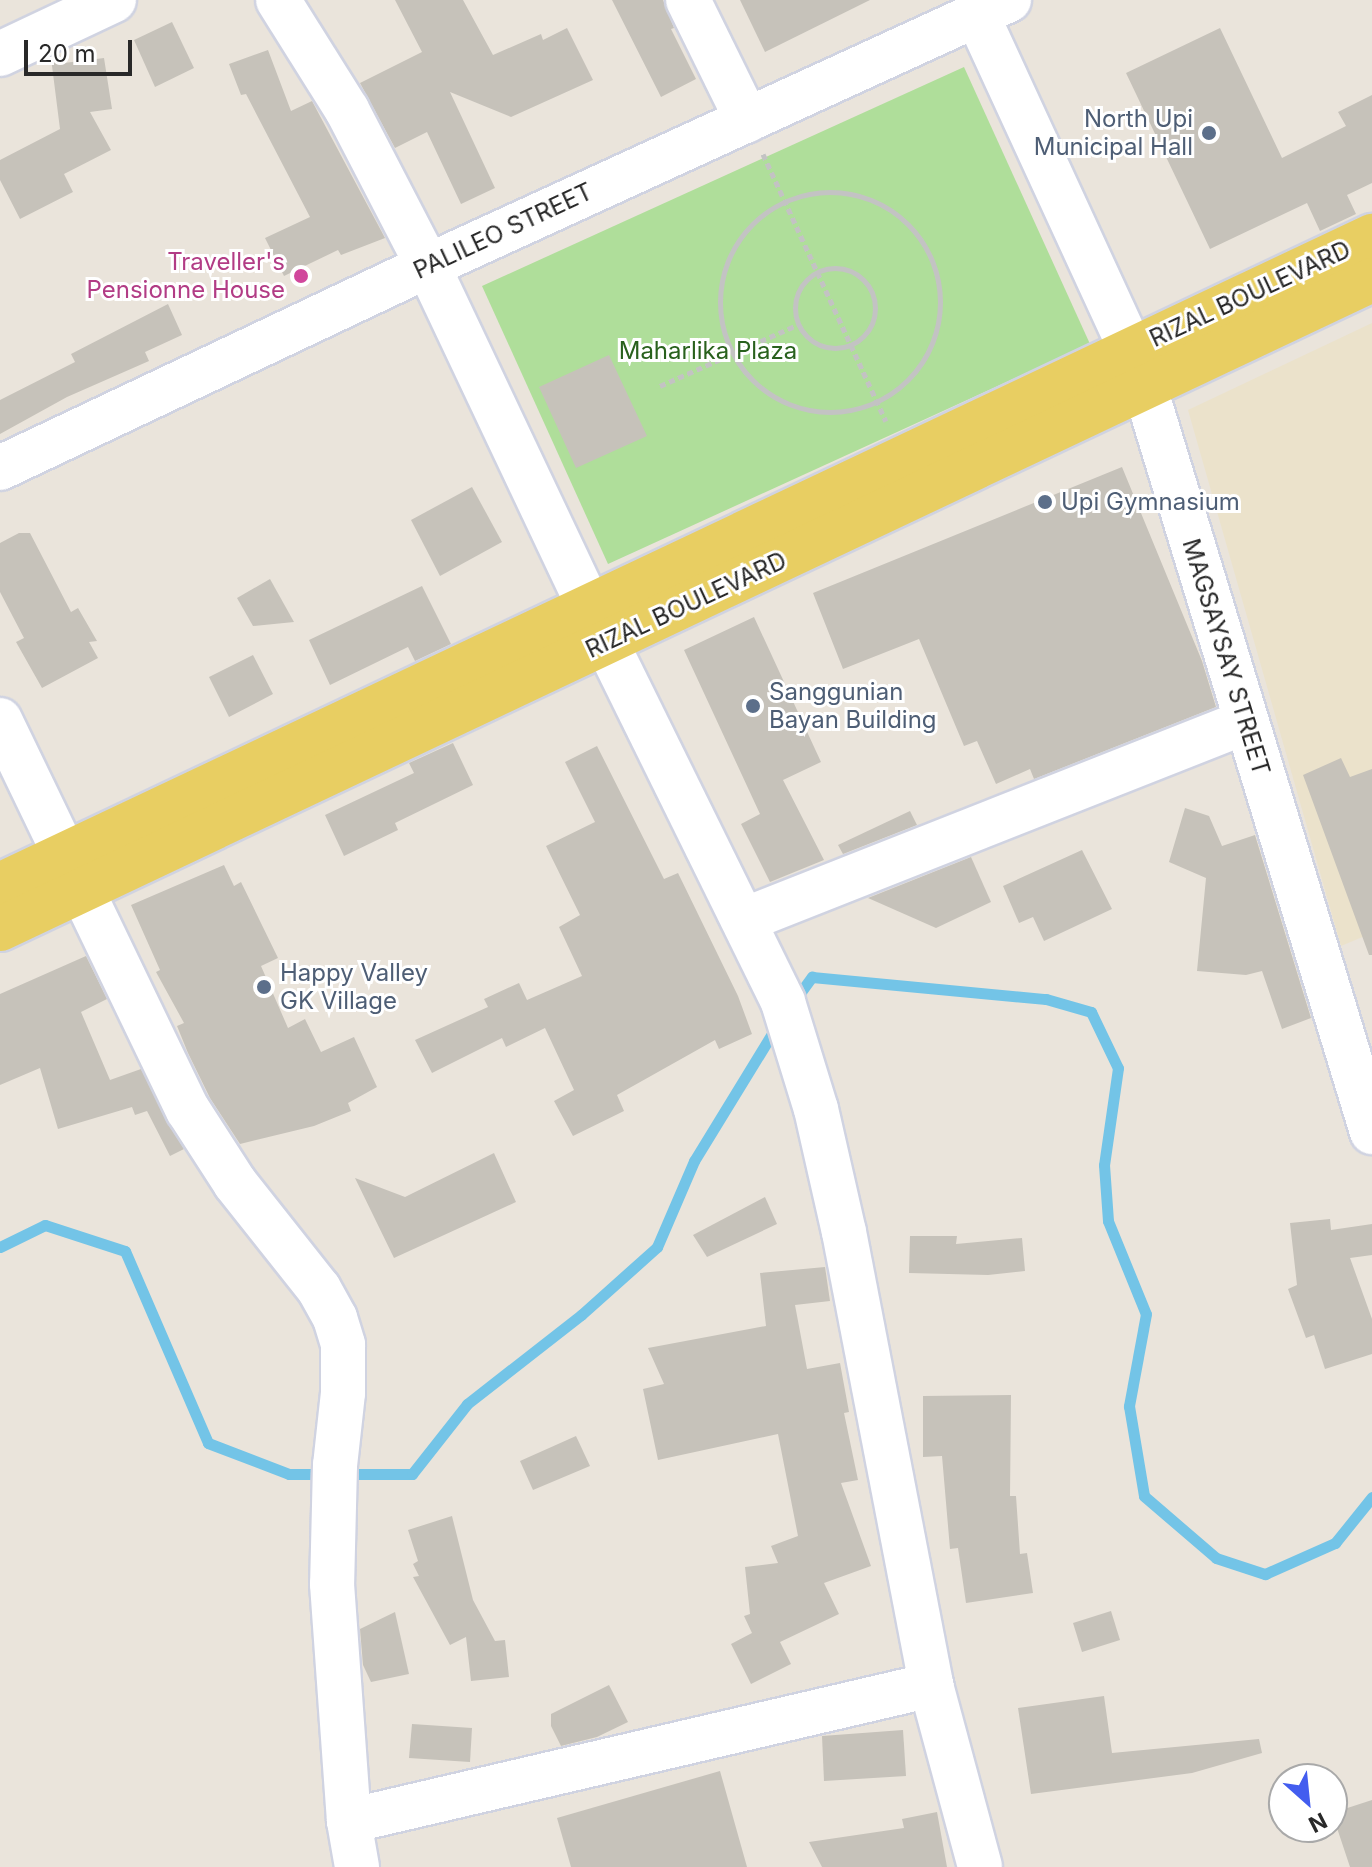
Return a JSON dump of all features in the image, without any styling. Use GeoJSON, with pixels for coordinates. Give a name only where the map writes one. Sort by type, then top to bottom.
{"type":"FeatureCollection","features":[{"type":"Feature","properties":{"kind":"main road","name":"RIZAL BOULEVARD"},"geometry":{"type":"LineString","coordinates":[[0,929],[72,873],[1138,369],[1372,236]]}},
{"type":"Feature","properties":{"kind":"main road","name":"RIZAL BOULEVARD"},"geometry":{"type":"LineString","coordinates":[[598,625],[903,458],[1372,280]]}},
{"type":"Feature","properties":{"kind":"main road","name":"RIZAL BOULEVARD"},"geometry":{"type":"LineString","coordinates":[[0,885],[72,873]]}},
{"type":"Feature","properties":{"kind":"street"},"geometry":{"type":"LineString","coordinates":[[0,54],[114,0]]}},
{"type":"Feature","properties":{"kind":"street"},"geometry":{"type":"LineString","coordinates":[[278,0],[340,98],[428,266],[598,625],[744,920],[789,1020],[816,1109],[844,1232],[931,1685],[980,1867]]}},
{"type":"Feature","properties":{"kind":"street"},"geometry":{"type":"LineString","coordinates":[[688,0],[747,120]]}},
{"type":"Feature","properties":{"kind":"street","name":"PALILEO STREET"},"geometry":{"type":"LineString","coordinates":[[0,468],[428,266],[993,8]]}},
{"type":"Feature","properties":{"kind":"street","name":"MAGSAYSAY STREET"},"geometry":{"type":"LineString","coordinates":[[993,8],[1138,369],[1372,1132]]}},
{"type":"Feature","properties":{"kind":"street"},"geometry":{"type":"LineString","coordinates":[[0,720],[188,1110],[235,1183],[319,1289],[335,1318],[343,1345],[343,1393],[334,1482],[332,1584],[349,1821],[357,1867]]}},
{"type":"Feature","properties":{"kind":"street"},"geometry":{"type":"LineString","coordinates":[[744,920],[1245,722]]}},
{"type":"Feature","properties":{"kind":"street"},"geometry":{"type":"LineString","coordinates":[[349,1821],[931,1685]]}},
{"type":"Feature","properties":{"kind":"path"},"geometry":{"type":"LineString","coordinates":[[747,120],[903,458]]}},
{"type":"Feature","properties":{"kind":"path"},"geometry":{"type":"LineString","coordinates":[[826,192],[867,198],[903,219],[928,252],[941,291],[936,333],[917,370],[903,385],[877,401],[842,412],[798,408],[758,387],[732,354],[719,310],[726,266],[748,228],[785,202],[826,192]]}},
{"type":"Feature","properties":{"kind":"path"},"geometry":{"type":"LineString","coordinates":[[827,268],[848,269],[865,280],[875,299],[874,319],[863,337],[850,344],[822,347],[805,335],[794,316],[796,296],[808,277],[817,273],[827,268]]}},
{"type":"Feature","properties":{"kind":"path"},"geometry":{"type":"LineString","coordinates":[[660,386],[799,324]]}},
{"type":"Feature","properties":{"kind":"shaded area"},"geometry":{"type":"Polygon","coordinates":[[[1372,323],[1372,933],[1341,946],[1188,410],[1372,323]]]}},
{"type":"Feature","properties":{"kind":"green space","name":"Maharlika Plaza"},"geometry":{"type":"Polygon","coordinates":[[[964,67],[1090,344],[608,564],[482,286],[964,67]]]}},
{"type":"Feature","properties":{"kind":"building"},"geometry":{"type":"Polygon","coordinates":[[[395,0],[463,0],[493,55],[541,34],[543,40],[567,28],[593,80],[511,117],[450,92],[495,188],[461,204],[427,132],[395,148],[360,83],[422,52],[395,0]]]}},
{"type":"Feature","properties":{"kind":"building"},"geometry":{"type":"Polygon","coordinates":[[[612,0],[663,0],[674,28],[671,29],[696,79],[661,97],[612,0]]]}},
{"type":"Feature","properties":{"kind":"building"},"geometry":{"type":"Polygon","coordinates":[[[740,0],[870,0],[765,52],[740,0]]]}},
{"type":"Feature","properties":{"kind":"building"},"geometry":{"type":"Polygon","coordinates":[[[172,22],[194,68],[155,87],[134,40],[172,22]]]}},
{"type":"Feature","properties":{"kind":"building"},"geometry":{"type":"Polygon","coordinates":[[[1220,28],[1282,158],[1346,126],[1338,112],[1372,95],[1372,183],[1347,195],[1356,214],[1320,231],[1307,203],[1210,249],[1126,73],[1220,28]]]}},
{"type":"Feature","properties":{"kind":"building"},"geometry":{"type":"Polygon","coordinates":[[[268,50],[291,111],[312,101],[385,238],[341,255],[338,250],[284,276],[265,238],[310,217],[246,94],[241,95],[229,64],[268,50]]]}},
{"type":"Feature","properties":{"kind":"building"},"geometry":{"type":"Polygon","coordinates":[[[59,54],[64,63],[104,58],[112,109],[90,112],[111,150],[64,174],[73,192],[20,219],[0,180],[0,160],[60,129],[51,58],[59,54]]]}},
{"type":"Feature","properties":{"kind":"building"},"geometry":{"type":"Polygon","coordinates":[[[168,304],[182,335],[145,352],[149,361],[67,397],[0,434],[0,400],[75,362],[71,354],[168,304]]]}},
{"type":"Feature","properties":{"kind":"building"},"geometry":{"type":"Polygon","coordinates":[[[609,355],[647,436],[576,468],[539,387],[609,355]]]}},
{"type":"Feature","properties":{"kind":"building","name":"Upi Gymnasium"},"geometry":{"type":"Polygon","coordinates":[[[1122,467],[1202,661],[1216,707],[1034,779],[1030,769],[996,784],[977,741],[964,746],[919,639],[843,669],[813,593],[1122,467]]]}},
{"type":"Feature","properties":{"kind":"building"},"geometry":{"type":"Polygon","coordinates":[[[472,487],[502,542],[440,576],[411,520],[472,487]]]}},
{"type":"Feature","properties":{"kind":"building"},"geometry":{"type":"Polygon","coordinates":[[[19,533],[30,533],[71,612],[78,608],[97,641],[89,642],[98,658],[42,688],[16,642],[24,638],[0,592],[0,543],[19,533]]]}},
{"type":"Feature","properties":{"kind":"building"},"geometry":{"type":"Polygon","coordinates":[[[270,579],[294,622],[253,626],[237,598],[270,579]]]}},
{"type":"Feature","properties":{"kind":"building"},"geometry":{"type":"Polygon","coordinates":[[[422,586],[451,644],[415,661],[408,647],[330,685],[309,640],[422,586]]]}},
{"type":"Feature","properties":{"kind":"building","name":"Sanggunian Bayan Building"},"geometry":{"type":"Polygon","coordinates":[[[754,617],[821,762],[783,780],[824,860],[770,882],[741,824],[760,814],[684,650],[754,617]]]}},
{"type":"Feature","properties":{"kind":"building"},"geometry":{"type":"Polygon","coordinates":[[[253,655],[273,694],[229,717],[209,677],[253,655]]]}},
{"type":"Feature","properties":{"kind":"building"},"geometry":{"type":"Polygon","coordinates":[[[453,743],[473,785],[395,823],[398,830],[344,856],[325,815],[414,773],[409,763],[453,743]]]}},
{"type":"Feature","properties":{"kind":"building"},"geometry":{"type":"Polygon","coordinates":[[[597,746],[664,879],[678,873],[738,996],[752,1034],[719,1049],[715,1040],[617,1095],[624,1111],[573,1136],[554,1101],[574,1090],[545,1028],[506,1047],[502,1038],[432,1073],[415,1040],[488,1007],[484,999],[519,983],[527,1000],[582,976],[559,927],[580,915],[546,846],[595,822],[565,762],[597,746]]]}},
{"type":"Feature","properties":{"kind":"building"},"geometry":{"type":"Polygon","coordinates":[[[1341,758],[1350,777],[1372,769],[1372,955],[1369,955],[1303,775],[1341,758]]]}},
{"type":"Feature","properties":{"kind":"building"},"geometry":{"type":"Polygon","coordinates":[[[1185,808],[1209,816],[1222,846],[1255,835],[1311,1018],[1282,1029],[1262,971],[1246,975],[1197,971],[1206,878],[1169,862],[1185,808]]]}},
{"type":"Feature","properties":{"kind":"building"},"geometry":{"type":"Polygon","coordinates":[[[910,811],[917,825],[843,854],[838,845],[910,811]]]}},
{"type":"Feature","properties":{"kind":"building"},"geometry":{"type":"Polygon","coordinates":[[[1082,850],[1112,909],[1044,941],[1033,917],[1019,923],[1003,886],[1082,850]]]}},
{"type":"Feature","properties":{"kind":"building"},"geometry":{"type":"Polygon","coordinates":[[[971,857],[991,902],[936,928],[868,898],[971,857]]]}},
{"type":"Feature","properties":{"kind":"building"},"geometry":{"type":"Polygon","coordinates":[[[224,865],[234,886],[241,882],[278,958],[261,966],[288,1028],[305,1019],[321,1052],[354,1037],[377,1087],[348,1103],[351,1111],[314,1126],[240,1144],[210,1098],[188,1053],[177,1026],[184,1023],[156,972],[160,970],[131,905],[224,865]]]}},
{"type":"Feature","properties":{"kind":"building"},"geometry":{"type":"Polygon","coordinates":[[[86,956],[107,999],[81,1012],[110,1080],[141,1069],[184,1149],[170,1156],[147,1111],[135,1115],[132,1107],[58,1129],[40,1068],[0,1085],[0,994],[86,956]]]}},
{"type":"Feature","properties":{"kind":"building"},"geometry":{"type":"Polygon","coordinates":[[[494,1153],[516,1202],[394,1258],[355,1178],[405,1197],[494,1153]]]}},
{"type":"Feature","properties":{"kind":"building"},"geometry":{"type":"Polygon","coordinates":[[[765,1197],[777,1224],[707,1257],[693,1235],[765,1197]]]}},
{"type":"Feature","properties":{"kind":"building"},"geometry":{"type":"Polygon","coordinates":[[[1330,1219],[1331,1230],[1372,1224],[1372,1255],[1350,1258],[1372,1319],[1372,1354],[1325,1369],[1314,1335],[1306,1338],[1288,1289],[1297,1285],[1290,1223],[1330,1219]]]}},
{"type":"Feature","properties":{"kind":"building"},"geometry":{"type":"Polygon","coordinates":[[[910,1236],[957,1236],[956,1244],[1022,1238],[1025,1271],[988,1275],[909,1273],[910,1236]]]}},
{"type":"Feature","properties":{"kind":"building"},"geometry":{"type":"Polygon","coordinates":[[[825,1267],[830,1301],[795,1305],[807,1369],[840,1363],[849,1412],[844,1413],[858,1480],[841,1483],[871,1566],[824,1583],[839,1614],[780,1642],[791,1664],[751,1684],[731,1644],[752,1633],[744,1616],[750,1614],[745,1567],[778,1563],[771,1546],[798,1536],[778,1434],[658,1460],[643,1389],[664,1384],[648,1348],[766,1326],[760,1273],[825,1267]]]}},
{"type":"Feature","properties":{"kind":"building"},"geometry":{"type":"Polygon","coordinates":[[[1011,1395],[1010,1496],[1016,1496],[1020,1554],[1027,1553],[1033,1593],[966,1603],[958,1548],[950,1549],[942,1456],[923,1457],[923,1396],[1011,1395]]]}},
{"type":"Feature","properties":{"kind":"building"},"geometry":{"type":"Polygon","coordinates":[[[576,1436],[590,1466],[533,1490],[520,1461],[576,1436]]]}},
{"type":"Feature","properties":{"kind":"building"},"geometry":{"type":"Polygon","coordinates":[[[452,1516],[473,1600],[495,1641],[505,1640],[509,1677],[471,1681],[466,1637],[450,1645],[413,1577],[419,1576],[413,1564],[418,1561],[408,1530],[452,1516]]]}},
{"type":"Feature","properties":{"kind":"building"},"geometry":{"type":"Polygon","coordinates":[[[1111,1611],[1120,1640],[1082,1652],[1073,1623],[1111,1611]]]}},
{"type":"Feature","properties":{"kind":"building"},"geometry":{"type":"Polygon","coordinates":[[[395,1612],[409,1674],[371,1682],[363,1665],[360,1629],[395,1612]]]}},
{"type":"Feature","properties":{"kind":"building"},"geometry":{"type":"Polygon","coordinates":[[[609,1685],[628,1722],[597,1737],[561,1746],[551,1726],[551,1714],[609,1685]]]}},
{"type":"Feature","properties":{"kind":"building"},"geometry":{"type":"Polygon","coordinates":[[[1104,1696],[1112,1753],[1259,1739],[1262,1753],[1192,1773],[1031,1794],[1018,1708],[1104,1696]]]}},
{"type":"Feature","properties":{"kind":"building"},"geometry":{"type":"Polygon","coordinates":[[[412,1724],[472,1728],[470,1762],[409,1758],[412,1724]]]}},
{"type":"Feature","properties":{"kind":"building"},"geometry":{"type":"Polygon","coordinates":[[[903,1730],[906,1776],[824,1781],[822,1736],[903,1730]]]}},
{"type":"Feature","properties":{"kind":"building"},"geometry":{"type":"Polygon","coordinates":[[[720,1771],[747,1867],[571,1867],[557,1818],[720,1771]]]}},
{"type":"Feature","properties":{"kind":"building"},"geometry":{"type":"Polygon","coordinates":[[[1372,1800],[1372,1867],[1350,1867],[1342,1843],[1348,1843],[1348,1808],[1372,1800]]]}},
{"type":"Feature","properties":{"kind":"building"},"geometry":{"type":"Polygon","coordinates":[[[937,1812],[947,1867],[822,1867],[809,1842],[904,1828],[902,1819],[937,1812]]]}},
{"type":"Feature","properties":{"kind":"waterway"},"geometry":{"type":"LineString","coordinates":[[795,1000],[812,977],[1046,999],[1091,1012],[1118,1068],[1104,1165],[1108,1221],[1146,1314],[1129,1406],[1144,1496],[1216,1558],[1265,1574],[1335,1543],[1372,1497]]}},
{"type":"Feature","properties":{"kind":"waterway"},"geometry":{"type":"LineString","coordinates":[[343,1474],[412,1474],[467,1404],[581,1315],[657,1247],[694,1161],[778,1024]]}},
{"type":"Feature","properties":{"kind":"waterway"},"geometry":{"type":"LineString","coordinates":[[0,1247],[45,1225],[125,1251],[208,1443],[289,1474],[326,1474]]}},
{"type":"Feature","properties":{"kind":"place","name":"North Upi Municipal Hall"},"geometry":{"type":"Point","coordinates":[1209,133]}},
{"type":"Feature","properties":{"kind":"place","name":"Traveller's Pensionne House"},"geometry":{"type":"Point","coordinates":[301,276]}},
{"type":"Feature","properties":{"kind":"place","name":"Upi Gymnasium"},"geometry":{"type":"Point","coordinates":[1045,502]}},
{"type":"Feature","properties":{"kind":"place","name":"Sanggunian Bayan Building"},"geometry":{"type":"Point","coordinates":[753,706]}},
{"type":"Feature","properties":{"kind":"place","name":"Happy Valley GK Village"},"geometry":{"type":"Point","coordinates":[264,987]}}]}
